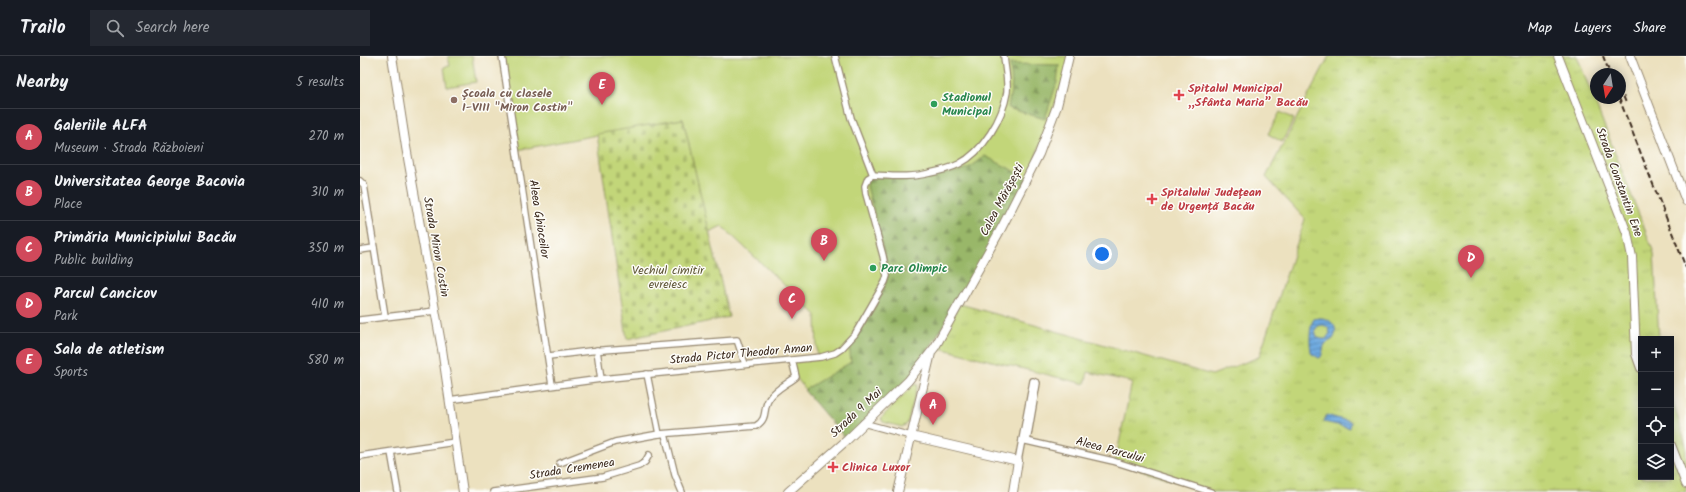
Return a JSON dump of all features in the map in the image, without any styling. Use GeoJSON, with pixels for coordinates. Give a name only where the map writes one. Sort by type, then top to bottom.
{"type":"FeatureCollection","features":[{"type":"Feature","properties":{"kind":"main road","name":"Strada Miron Costin"},"geometry":{"type":"LineString","coordinates":[[392,56],[464,492]]}},
{"type":"Feature","properties":{"kind":"main road","name":"Calea Mărășești"},"geometry":{"type":"LineString","coordinates":[[898,492],[933,350],[1002,227],[1039,154],[1060,95],[1069,56]]}},
{"type":"Feature","properties":{"kind":"main road","name":"Strada Constantin Ene"},"geometry":{"type":"LineString","coordinates":[[1558,56],[1627,233],[1632,257],[1636,354],[1638,360]]}},
{"type":"Feature","properties":{"kind":"main road"},"geometry":{"type":"LineString","coordinates":[[1630,56],[1686,201]]}},
{"type":"Feature","properties":{"kind":"main road","name":"Strada 9 Mai"},"geometry":{"type":"LineString","coordinates":[[788,492],[908,382],[933,350]]}},
{"type":"Feature","properties":{"kind":"main road"},"geometry":{"type":"LineString","coordinates":[[911,436],[1018,462],[1013,492]]}},
{"type":"Feature","properties":{"kind":"main road"},"geometry":{"type":"LineString","coordinates":[[1674,453],[1686,484]]}},
{"type":"Feature","properties":{"kind":"street","name":"Aleea Ghioceilor"},"geometry":{"type":"LineString","coordinates":[[502,56],[549,356],[552,385]]}},
{"type":"Feature","properties":{"kind":"street"},"geometry":{"type":"LineString","coordinates":[[835,56],[851,118],[873,175],[908,176],[929,174],[960,164],[989,137],[1001,113],[1007,91],[1004,56]]}},
{"type":"Feature","properties":{"kind":"street","name":"Strada Pictor Theodor Aman"},"geometry":{"type":"LineString","coordinates":[[449,400],[601,379],[792,360],[828,355],[841,349],[855,334],[882,290],[887,276],[866,194],[865,186],[868,178],[873,175]]}},
{"type":"Feature","properties":{"kind":"street"},"geometry":{"type":"LineString","coordinates":[[360,181],[364,185],[385,316]]}},
{"type":"Feature","properties":{"kind":"street"},"geometry":{"type":"LineString","coordinates":[[360,250],[374,248]]}},
{"type":"Feature","properties":{"kind":"street"},"geometry":{"type":"LineString","coordinates":[[360,320],[435,311]]}},
{"type":"Feature","properties":{"kind":"street"},"geometry":{"type":"LineString","coordinates":[[549,356],[597,350],[738,340],[745,364]]}},
{"type":"Feature","properties":{"kind":"street"},"geometry":{"type":"LineString","coordinates":[[597,350],[601,379]]}},
{"type":"Feature","properties":{"kind":"street"},"geometry":{"type":"LineString","coordinates":[[560,463],[615,442],[662,434],[756,426],[764,420],[768,400],[773,394],[796,377],[792,360]]}},
{"type":"Feature","properties":{"kind":"street"},"geometry":{"type":"LineString","coordinates":[[647,374],[662,434],[682,492]]}},
{"type":"Feature","properties":{"kind":"street"},"geometry":{"type":"LineString","coordinates":[[1018,462],[1025,441],[1037,383],[1033,381],[1025,441]]}},
{"type":"Feature","properties":{"kind":"street"},"geometry":{"type":"LineString","coordinates":[[863,424],[911,436]]}},
{"type":"Feature","properties":{"kind":"street","name":"Aleea Parcului"},"geometry":{"type":"LineString","coordinates":[[1025,441],[1113,461],[1211,492]]}},
{"type":"Feature","properties":{"kind":"street"},"geometry":{"type":"LineString","coordinates":[[360,456],[455,442]]}},
{"type":"Feature","properties":{"kind":"street"},"geometry":{"type":"LineString","coordinates":[[391,452],[398,492]]}},
{"type":"Feature","properties":{"kind":"street","name":"Strada Cremenea"},"geometry":{"type":"LineString","coordinates":[[493,492],[603,477],[639,466],[645,462],[649,455]]}},
{"type":"Feature","properties":{"kind":"green space"},"geometry":{"type":"Polygon","coordinates":[[[448,56],[472,56],[476,82],[447,87],[444,67],[450,66],[448,56]]]}},
{"type":"Feature","properties":{"kind":"green space","name":"Parc Olimpic"},"geometry":{"type":"Polygon","coordinates":[[[502,56],[1069,56],[1066,73],[1028,178],[817,405],[796,377],[792,360],[817,357],[816,315],[722,226],[709,232],[683,119],[517,150],[502,56]]]}},
{"type":"Feature","properties":{"kind":"green space"},"geometry":{"type":"Polygon","coordinates":[[[1329,56],[1577,56],[1590,89],[1590,104],[1596,104],[1654,253],[1659,336],[1638,336],[1638,480],[1674,480],[1674,404],[1686,446],[1686,492],[1211,492],[1115,462],[1132,382],[1088,372],[1085,384],[935,347],[960,304],[1212,375],[1259,357],[1305,219],[1266,177],[1329,56]]]}},
{"type":"Feature","properties":{"kind":"green space"},"geometry":{"type":"Polygon","coordinates":[[[1010,64],[1059,65],[1057,82],[1045,119],[1008,108],[1012,84],[1010,64]]]}},
{"type":"Feature","properties":{"kind":"green space"},"geometry":{"type":"Polygon","coordinates":[[[1280,112],[1294,119],[1282,142],[1268,134],[1280,112]]]}},
{"type":"Feature","properties":{"kind":"green space","name":"Vechiul cimitir evreiesc"},"geometry":{"type":"Polygon","coordinates":[[[683,119],[729,317],[627,339],[597,134],[683,119]]]}},
{"type":"Feature","properties":{"kind":"green space"},"geometry":{"type":"Polygon","coordinates":[[[985,156],[1028,178],[1002,227],[916,371],[847,440],[804,390],[851,362],[849,345],[868,319],[884,288],[888,269],[867,186],[869,177],[921,176],[960,171],[970,167],[985,156]]]}},
{"type":"Feature","properties":{"kind":"green space"},"geometry":{"type":"Polygon","coordinates":[[[914,384],[918,385],[907,424],[902,427],[883,422],[881,418],[914,384]]]}},
{"type":"Feature","properties":{"kind":"water"},"geometry":{"type":"Polygon","coordinates":[[[1314,319],[1327,319],[1333,324],[1336,331],[1333,339],[1325,344],[1321,357],[1319,358],[1312,354],[1310,346],[1310,331],[1314,319]],[[1323,325],[1318,326],[1315,330],[1317,337],[1326,339],[1330,333],[1328,327],[1323,325]]]}},
{"type":"Feature","properties":{"kind":"water"},"geometry":{"type":"Polygon","coordinates":[[[1326,415],[1351,422],[1350,428],[1324,422],[1326,415]]]}},
{"type":"Feature","properties":{"kind":"railway"},"geometry":{"type":"LineString","coordinates":[[1603,56],[1608,68]]}},
{"type":"Feature","properties":{"kind":"railway"},"geometry":{"type":"LineString","coordinates":[[1621,104],[1686,268]]}},
{"type":"Feature","properties":{"kind":"place","name":"Spitalul Municipal „Sfânta Maria” Bacău"},"geometry":{"type":"Point","coordinates":[1179,95]}},
{"type":"Feature","properties":{"kind":"place","name":"Școala cu clasele I-VIII \"Miron Costin\""},"geometry":{"type":"Point","coordinates":[454,100]}},
{"type":"Feature","properties":{"kind":"place","name":"Stadionul Municipal"},"geometry":{"type":"Point","coordinates":[934,104]}},
{"type":"Feature","properties":{"kind":"place","name":"Sala de atletism"},"geometry":{"type":"Point","coordinates":[602,105]}},
{"type":"Feature","properties":{"kind":"place","name":"Spitalului Județean de Urgență Bacău"},"geometry":{"type":"Point","coordinates":[1152,199]}},
{"type":"Feature","properties":{"kind":"place","name":"Universitatea George Bacovia"},"geometry":{"type":"Point","coordinates":[824,261]}},
{"type":"Feature","properties":{"kind":"place","name":"Parc Olimpic"},"geometry":{"type":"Point","coordinates":[873,268]}},
{"type":"Feature","properties":{"kind":"place","name":"Parcul Cancicov"},"geometry":{"type":"Point","coordinates":[1471,278]}},
{"type":"Feature","properties":{"kind":"place","name":"Primăria Municipiului Bacău"},"geometry":{"type":"Point","coordinates":[792,319]}},
{"type":"Feature","properties":{"kind":"place","name":"Galeriile ALFA"},"geometry":{"type":"Point","coordinates":[933,425]}},
{"type":"Feature","properties":{"kind":"place","name":"Clinica Luxor"},"geometry":{"type":"Point","coordinates":[833,467]}}]}
